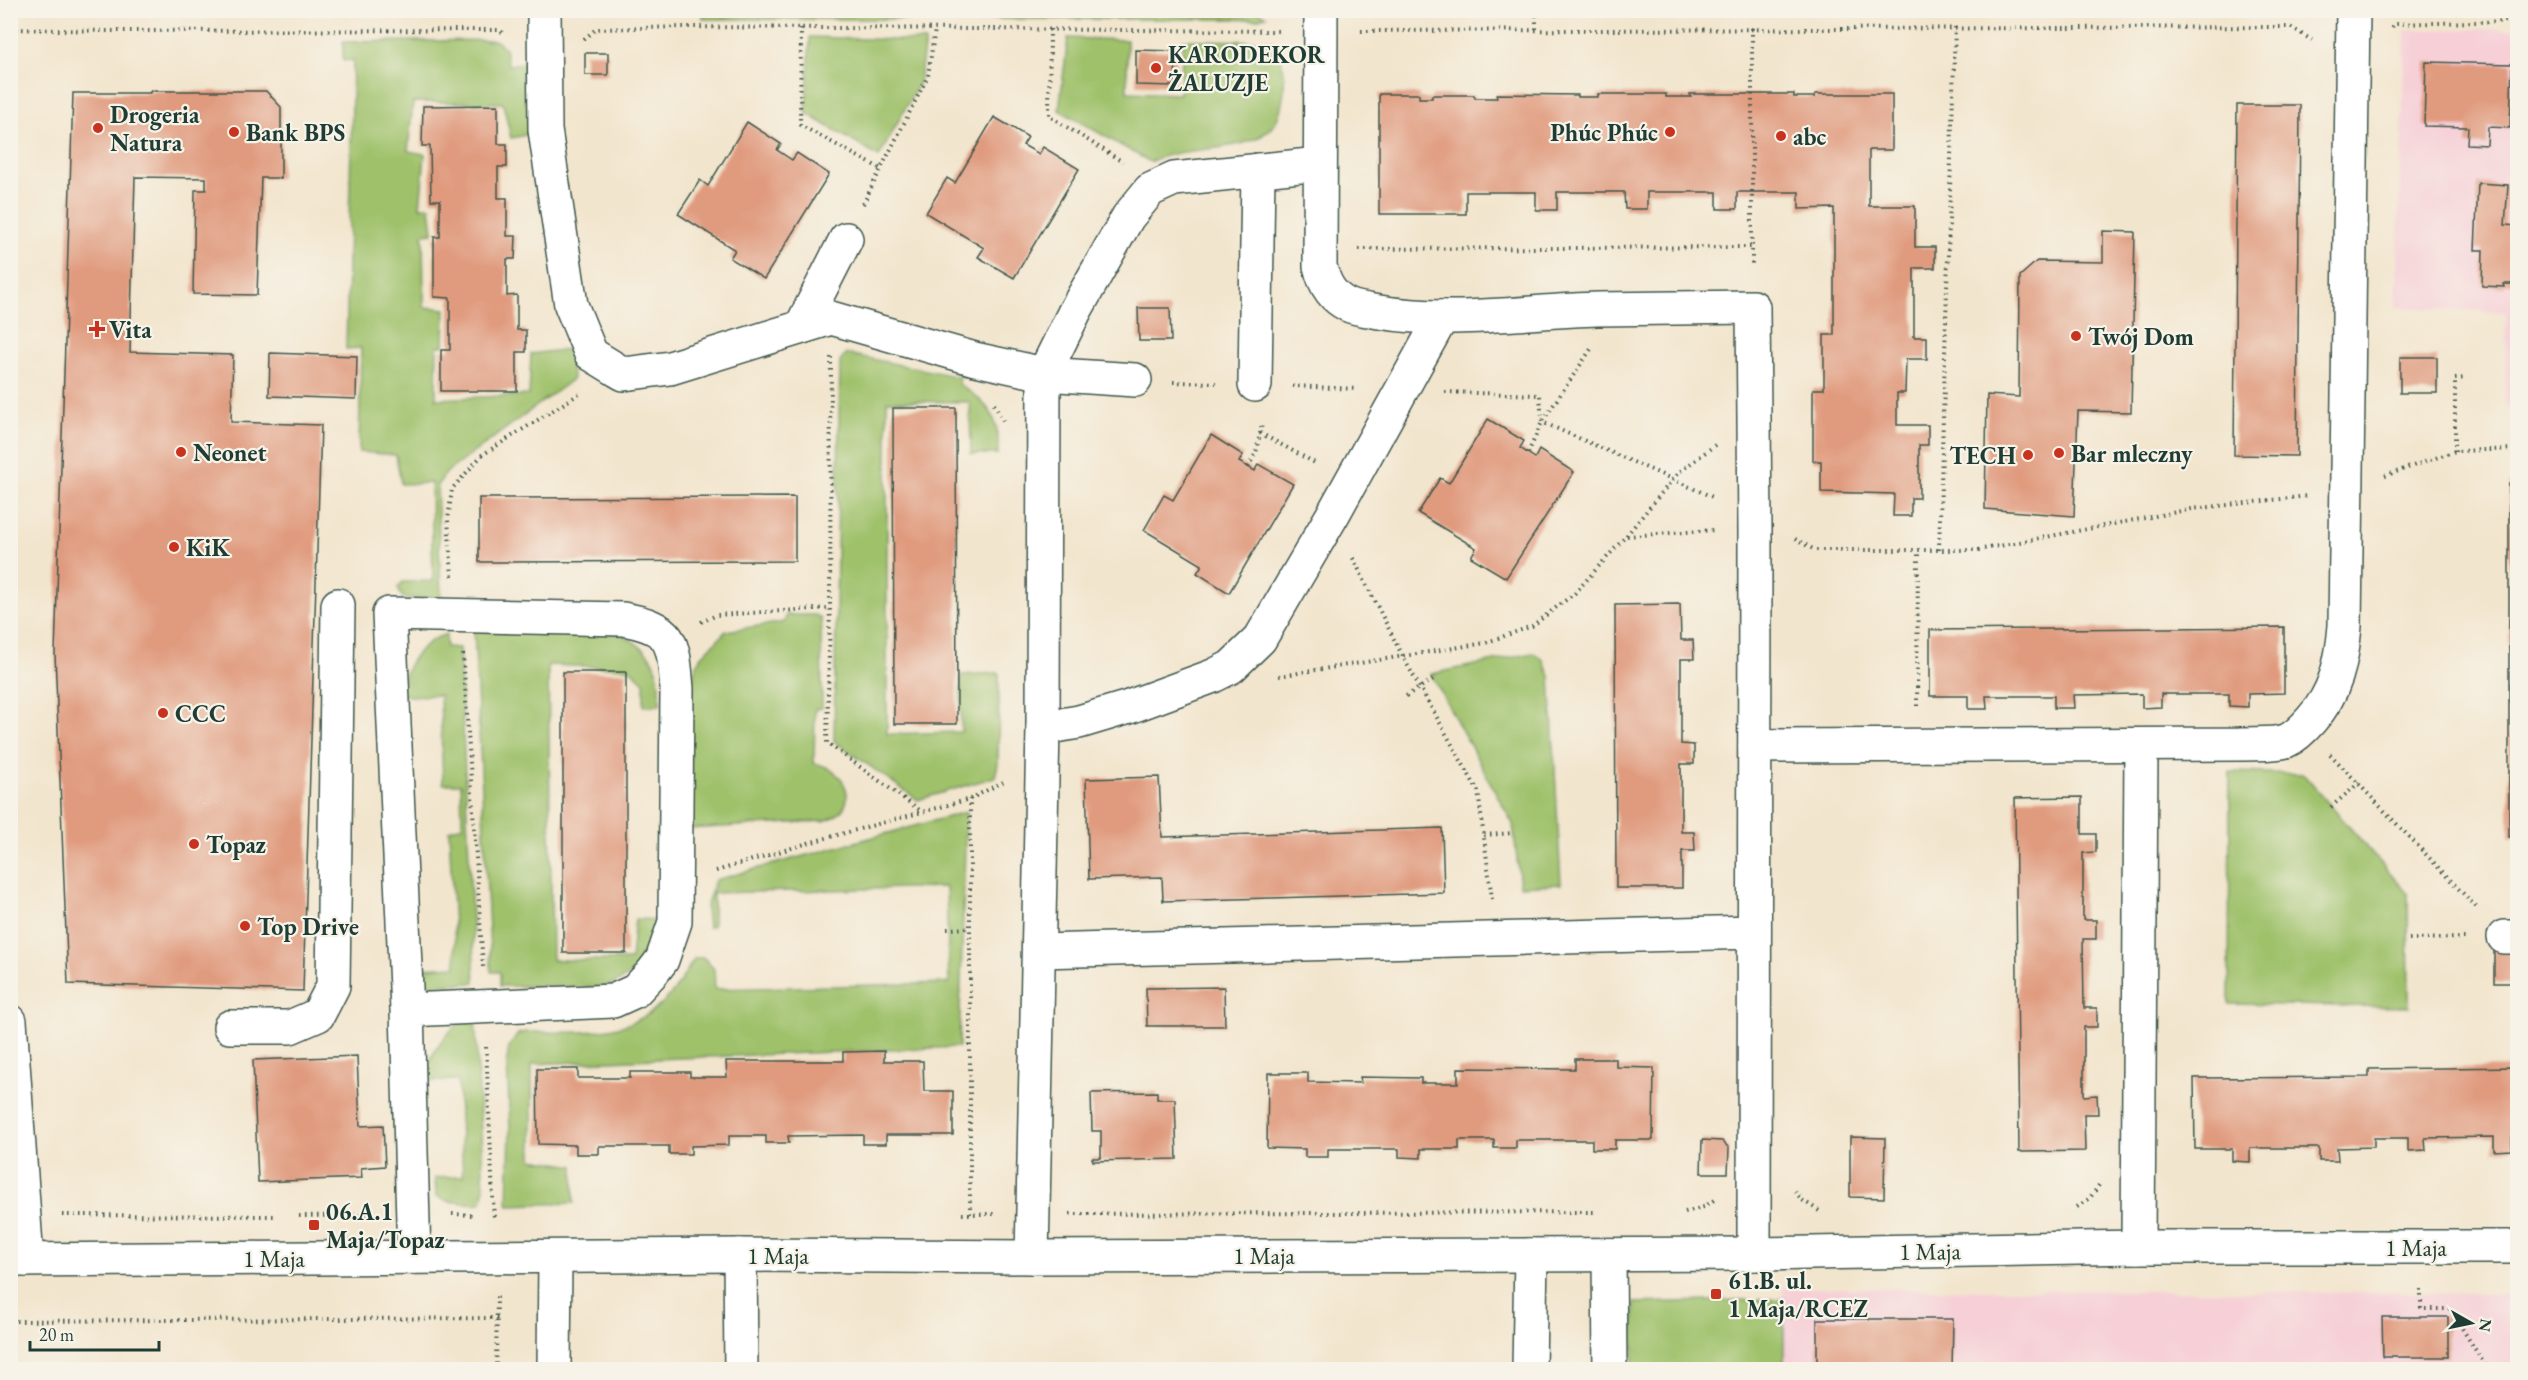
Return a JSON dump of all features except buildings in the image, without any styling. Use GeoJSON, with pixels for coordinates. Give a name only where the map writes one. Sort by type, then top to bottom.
{"type":"FeatureCollection","features":[{"type":"Feature","properties":{"kind":"street"},"geometry":{"type":"LineString","coordinates":[[544,10],[545,129],[571,305],[591,354],[616,370],[624,374],[670,368],[816,323],[1044,374],[1135,380]]}},
{"type":"Feature","properties":{"kind":"street"},"geometry":{"type":"LineString","coordinates":[[1755,747],[2240,744],[2286,741],[2304,728],[2324,706],[2335,684],[2343,655],[2345,626],[2353,10]]}},
{"type":"Feature","properties":{"kind":"street"},"geometry":{"type":"LineString","coordinates":[[1321,21],[1320,266],[1324,283],[1335,296],[1348,305],[1399,315],[1442,317],[1618,309],[1753,307],[1754,1254]]}},
{"type":"Feature","properties":{"kind":"street"},"geometry":{"type":"LineString","coordinates":[[1032,1257],[1043,728],[1044,374],[1075,311],[1123,226],[1150,190],[1174,179],[1319,164]]}},
{"type":"Feature","properties":{"kind":"street"},"geometry":{"type":"LineString","coordinates":[[1255,385],[1258,171]]}},
{"type":"Feature","properties":{"kind":"street"},"geometry":{"type":"LineString","coordinates":[[816,323],[846,239]]}},
{"type":"Feature","properties":{"kind":"street"},"geometry":{"type":"LineString","coordinates":[[1043,728],[1079,722],[1129,707],[1231,667],[1260,639],[1332,516],[1442,317]]}},
{"type":"Feature","properties":{"kind":"street"},"geometry":{"type":"LineString","coordinates":[[230,1027],[290,1027],[318,1015],[333,986],[338,604]]}},
{"type":"Feature","properties":{"kind":"street"},"geometry":{"type":"LineString","coordinates":[[407,1010],[613,1001],[636,992],[662,960],[675,922],[677,689],[674,651],[666,636],[648,623],[623,619],[389,614],[407,1010],[414,1257]]}},
{"type":"Feature","properties":{"kind":"street"},"geometry":{"type":"LineString","coordinates":[[2138,1247],[2141,745]]}},
{"type":"Feature","properties":{"kind":"street"},"geometry":{"type":"LineString","coordinates":[[1039,951],[1754,932]]}},
{"type":"Feature","properties":{"kind":"street"},"geometry":{"type":"LineString","coordinates":[[10,1021],[23,1216],[19,1260]]}},
{"type":"Feature","properties":{"kind":"street","name":"1 Maja"},"geometry":{"type":"LineString","coordinates":[[19,1260],[740,1255],[1032,1257],[1608,1255],[2138,1247],[2517,1247]]}},
{"type":"Feature","properties":{"kind":"street"},"geometry":{"type":"LineString","coordinates":[[740,1255],[741,1370]]}},
{"type":"Feature","properties":{"kind":"street"},"geometry":{"type":"LineString","coordinates":[[1529,1370],[1531,1255]]}},
{"type":"Feature","properties":{"kind":"street"},"geometry":{"type":"LineString","coordinates":[[1608,1255],[1610,1370]]}},
{"type":"Feature","properties":{"kind":"street"},"geometry":{"type":"LineString","coordinates":[[554,1370],[555,1257]]}},
{"type":"Feature","properties":{"kind":"path"},"geometry":{"type":"LineString","coordinates":[[1536,10],[1536,29]]}},
{"type":"Feature","properties":{"kind":"path"},"geometry":{"type":"LineString","coordinates":[[10,29],[107,31],[500,30],[519,49],[573,48],[596,29],[801,27],[1050,29],[1321,21],[1536,29],[2290,27],[2313,41]]}},
{"type":"Feature","properties":{"kind":"path"},"geometry":{"type":"LineString","coordinates":[[2388,31],[2394,24],[2517,21]]}},
{"type":"Feature","properties":{"kind":"path"},"geometry":{"type":"LineString","coordinates":[[801,27],[800,125],[881,169]]}},
{"type":"Feature","properties":{"kind":"path"},"geometry":{"type":"LineString","coordinates":[[1939,550],[1955,27]]}},
{"type":"Feature","properties":{"kind":"path"},"geometry":{"type":"LineString","coordinates":[[846,239],[928,76],[934,28]]}},
{"type":"Feature","properties":{"kind":"path"},"geometry":{"type":"LineString","coordinates":[[1752,28],[1753,307]]}},
{"type":"Feature","properties":{"kind":"path"},"geometry":{"type":"LineString","coordinates":[[1050,29],[1049,116],[1127,164]]}},
{"type":"Feature","properties":{"kind":"path"},"geometry":{"type":"LineString","coordinates":[[1320,249],[1752,247]]}},
{"type":"Feature","properties":{"kind":"path"},"geometry":{"type":"LineString","coordinates":[[1528,453],[1542,422],[1618,309]]}},
{"type":"Feature","properties":{"kind":"path"},"geometry":{"type":"LineString","coordinates":[[816,323],[830,608],[827,744],[922,812]]}},
{"type":"Feature","properties":{"kind":"path"},"geometry":{"type":"LineString","coordinates":[[494,1215],[486,1006],[462,642],[455,614],[448,520],[452,489],[482,455],[616,370]]}},
{"type":"Feature","properties":{"kind":"path"},"geometry":{"type":"LineString","coordinates":[[2455,451],[2455,379],[2466,378]]}},
{"type":"Feature","properties":{"kind":"path"},"geometry":{"type":"LineString","coordinates":[[1135,380],[1540,394],[1542,422]]}},
{"type":"Feature","properties":{"kind":"path"},"geometry":{"type":"LineString","coordinates":[[1248,467],[1256,453],[1262,411],[1255,385]]}},
{"type":"Feature","properties":{"kind":"path"},"geometry":{"type":"LineString","coordinates":[[1269,680],[1279,676],[1485,643],[1532,626],[1575,593],[1626,536],[1678,472],[1754,415]]}},
{"type":"Feature","properties":{"kind":"path"},"geometry":{"type":"LineString","coordinates":[[1542,422],[1717,499]]}},
{"type":"Feature","properties":{"kind":"path"},"geometry":{"type":"LineString","coordinates":[[1260,433],[1350,482]]}},
{"type":"Feature","properties":{"kind":"path"},"geometry":{"type":"LineString","coordinates":[[1626,536],[1727,529],[1755,531],[1779,529],[1815,550],[1977,550],[2192,509],[2301,498],[2345,488],[2455,451],[2517,449]]}},
{"type":"Feature","properties":{"kind":"path"},"geometry":{"type":"LineString","coordinates":[[1332,516],[1403,657],[1478,790],[1497,939]]}},
{"type":"Feature","properties":{"kind":"path"},"geometry":{"type":"LineString","coordinates":[[1917,745],[1918,550]]}},
{"type":"Feature","properties":{"kind":"path"},"geometry":{"type":"LineString","coordinates":[[666,636],[717,615],[830,608]]}},
{"type":"Feature","properties":{"kind":"path"},"geometry":{"type":"LineString","coordinates":[[1406,696],[1434,679]]}},
{"type":"Feature","properties":{"kind":"path"},"geometry":{"type":"LineString","coordinates":[[2304,728],[2511,937]]}},
{"type":"Feature","properties":{"kind":"path"},"geometry":{"type":"LineString","coordinates":[[715,871],[970,799],[1006,781],[1042,779]]}},
{"type":"Feature","properties":{"kind":"path"},"geometry":{"type":"LineString","coordinates":[[2331,807],[2359,783]]}},
{"type":"Feature","properties":{"kind":"path"},"geometry":{"type":"LineString","coordinates":[[970,799],[970,1214]]}},
{"type":"Feature","properties":{"kind":"path"},"geometry":{"type":"LineString","coordinates":[[1484,835],[1514,833]]}},
{"type":"Feature","properties":{"kind":"path"},"geometry":{"type":"LineString","coordinates":[[947,929],[970,928]]}},
{"type":"Feature","properties":{"kind":"path"},"geometry":{"type":"LineString","coordinates":[[2409,939],[2511,937]]}},
{"type":"Feature","properties":{"kind":"path"},"geometry":{"type":"LineString","coordinates":[[2073,1209],[2090,1198],[2102,1180]]}},
{"type":"Feature","properties":{"kind":"path"},"geometry":{"type":"LineString","coordinates":[[1790,1186],[1802,1200],[1819,1212],[1830,1212]]}},
{"type":"Feature","properties":{"kind":"path"},"geometry":{"type":"LineString","coordinates":[[1677,1212],[1688,1212],[1704,1207],[1717,1196]]}},
{"type":"Feature","properties":{"kind":"path"},"geometry":{"type":"LineString","coordinates":[[954,1214],[1606,1212]]}},
{"type":"Feature","properties":{"kind":"path"},"geometry":{"type":"LineString","coordinates":[[293,1216],[506,1215]]}},
{"type":"Feature","properties":{"kind":"path"},"geometry":{"type":"LineString","coordinates":[[23,1216],[281,1216]]}},
{"type":"Feature","properties":{"kind":"path"},"geometry":{"type":"LineString","coordinates":[[2421,1289],[2421,1309],[2450,1309],[2488,1370]]}},
{"type":"Feature","properties":{"kind":"path"},"geometry":{"type":"LineString","coordinates":[[10,1321],[498,1318]]}},
{"type":"Feature","properties":{"kind":"path"},"geometry":{"type":"LineString","coordinates":[[2512,1370],[2517,1338]]}},
{"type":"Feature","properties":{"kind":"shaded area"},"geometry":{"type":"Polygon","coordinates":[[[2405,30],[2517,30],[2517,407],[2505,407],[2506,312],[2396,307],[2405,30]]]}},
{"type":"Feature","properties":{"kind":"shaded area"},"geometry":{"type":"Polygon","coordinates":[[[1783,1288],[2517,1294],[2517,1369],[1784,1369],[1783,1288]]]}},
{"type":"Feature","properties":{"kind":"green space"},"geometry":{"type":"Polygon","coordinates":[[[1254,10],[1266,16],[1256,19],[703,19],[703,11],[1254,10]]]}},
{"type":"Feature","properties":{"kind":"green space"},"geometry":{"type":"Polygon","coordinates":[[[810,37],[925,41],[919,83],[879,157],[806,113],[810,37]]]}},
{"type":"Feature","properties":{"kind":"green space"},"geometry":{"type":"Polygon","coordinates":[[[1068,38],[1127,40],[1127,92],[1180,94],[1183,40],[1273,41],[1280,55],[1284,76],[1283,98],[1279,115],[1264,134],[1251,141],[1165,156],[1150,162],[1059,110],[1068,38]]]}},
{"type":"Feature","properties":{"kind":"green space"},"geometry":{"type":"Polygon","coordinates":[[[495,40],[505,48],[508,65],[524,63],[531,134],[511,138],[503,103],[413,102],[408,151],[425,154],[420,207],[430,207],[433,233],[423,234],[424,307],[445,309],[444,346],[437,346],[436,399],[529,395],[531,354],[568,349],[573,379],[447,472],[437,485],[441,599],[404,598],[398,587],[403,582],[433,581],[431,483],[401,484],[396,455],[359,452],[361,348],[346,349],[353,60],[343,61],[343,42],[495,40]]]}},
{"type":"Feature","properties":{"kind":"green space"},"geometry":{"type":"Polygon","coordinates":[[[847,354],[960,377],[959,384],[985,405],[997,430],[998,454],[971,454],[970,402],[887,401],[887,734],[961,732],[961,675],[999,673],[998,764],[995,777],[918,800],[834,741],[840,361],[847,354]]]}},
{"type":"Feature","properties":{"kind":"green space"},"geometry":{"type":"Polygon","coordinates":[[[786,615],[816,615],[821,619],[822,708],[815,709],[814,763],[836,773],[843,782],[847,800],[836,816],[824,821],[689,829],[689,683],[700,658],[726,631],[785,622],[786,615]]]}},
{"type":"Feature","properties":{"kind":"green space"},"geometry":{"type":"Polygon","coordinates":[[[474,628],[621,634],[642,648],[654,662],[659,680],[660,705],[644,706],[644,682],[629,668],[548,665],[552,960],[631,960],[635,919],[660,920],[652,943],[641,963],[616,983],[603,987],[500,986],[500,972],[491,972],[474,628]]]}},
{"type":"Feature","properties":{"kind":"green space"},"geometry":{"type":"Polygon","coordinates":[[[446,634],[446,647],[459,648],[475,983],[427,985],[419,981],[421,968],[456,966],[449,830],[462,826],[461,784],[443,784],[440,695],[400,694],[405,674],[414,657],[428,643],[446,634]]]}},
{"type":"Feature","properties":{"kind":"green space"},"geometry":{"type":"Polygon","coordinates":[[[1533,653],[1542,658],[1550,676],[1561,884],[1520,886],[1513,824],[1431,674],[1533,653]]]}},
{"type":"Feature","properties":{"kind":"green space"},"geometry":{"type":"Polygon","coordinates":[[[2230,772],[2303,774],[2408,894],[2409,1007],[2229,1004],[2230,772]]]}},
{"type":"Feature","properties":{"kind":"green space"},"geometry":{"type":"Polygon","coordinates":[[[966,812],[959,1047],[532,1064],[532,1159],[574,1166],[574,1203],[508,1205],[510,1129],[507,1060],[509,1047],[518,1034],[586,1032],[623,1026],[657,1008],[672,993],[695,958],[704,958],[714,969],[715,989],[949,983],[946,887],[713,893],[713,926],[708,927],[706,907],[715,880],[966,812]]]}},
{"type":"Feature","properties":{"kind":"green space"},"geometry":{"type":"Polygon","coordinates":[[[475,1017],[484,1192],[482,1202],[477,1204],[445,1201],[436,1195],[435,1178],[463,1176],[458,1080],[430,1081],[425,1074],[433,1054],[452,1029],[475,1017]]]}},
{"type":"Feature","properties":{"kind":"green space"},"geometry":{"type":"Polygon","coordinates":[[[1784,1299],[1784,1369],[1633,1369],[1634,1303],[1784,1299]]]}},
{"type":"Feature","properties":{"kind":"place","name":"KARODEKOR ŻALUZJE"},"geometry":{"type":"Point","coordinates":[1156,68]}},
{"type":"Feature","properties":{"kind":"place","name":"Drogeria Natura"},"geometry":{"type":"Point","coordinates":[98,128]}},
{"type":"Feature","properties":{"kind":"place","name":"Bank BPS"},"geometry":{"type":"Point","coordinates":[234,132]}},
{"type":"Feature","properties":{"kind":"place","name":"Phúc Phúc"},"geometry":{"type":"Point","coordinates":[1670,132]}},
{"type":"Feature","properties":{"kind":"place","name":"abc"},"geometry":{"type":"Point","coordinates":[1781,136]}},
{"type":"Feature","properties":{"kind":"place","name":"Vita"},"geometry":{"type":"Point","coordinates":[97,329]}},
{"type":"Feature","properties":{"kind":"place","name":"Twój Dom"},"geometry":{"type":"Point","coordinates":[2076,336]}},
{"type":"Feature","properties":{"kind":"place","name":"Neonet"},"geometry":{"type":"Point","coordinates":[181,452]}},
{"type":"Feature","properties":{"kind":"place","name":"Bar mleczny"},"geometry":{"type":"Point","coordinates":[2059,453]}},
{"type":"Feature","properties":{"kind":"place","name":"TECH"},"geometry":{"type":"Point","coordinates":[2028,455]}},
{"type":"Feature","properties":{"kind":"place","name":"KiK"},"geometry":{"type":"Point","coordinates":[174,547]}},
{"type":"Feature","properties":{"kind":"place","name":"CCC"},"geometry":{"type":"Point","coordinates":[163,713]}},
{"type":"Feature","properties":{"kind":"place","name":"Topaz"},"geometry":{"type":"Point","coordinates":[194,844]}},
{"type":"Feature","properties":{"kind":"place","name":"Top Drive"},"geometry":{"type":"Point","coordinates":[245,926]}},
{"type":"Feature","properties":{"kind":"place","name":"06.A.1 Maja/Topaz"},"geometry":{"type":"Point","coordinates":[314,1225]}},
{"type":"Feature","properties":{"kind":"place","name":"61.B. ul. 1 Maja/RCEZ"},"geometry":{"type":"Point","coordinates":[1716,1294]}}]}
